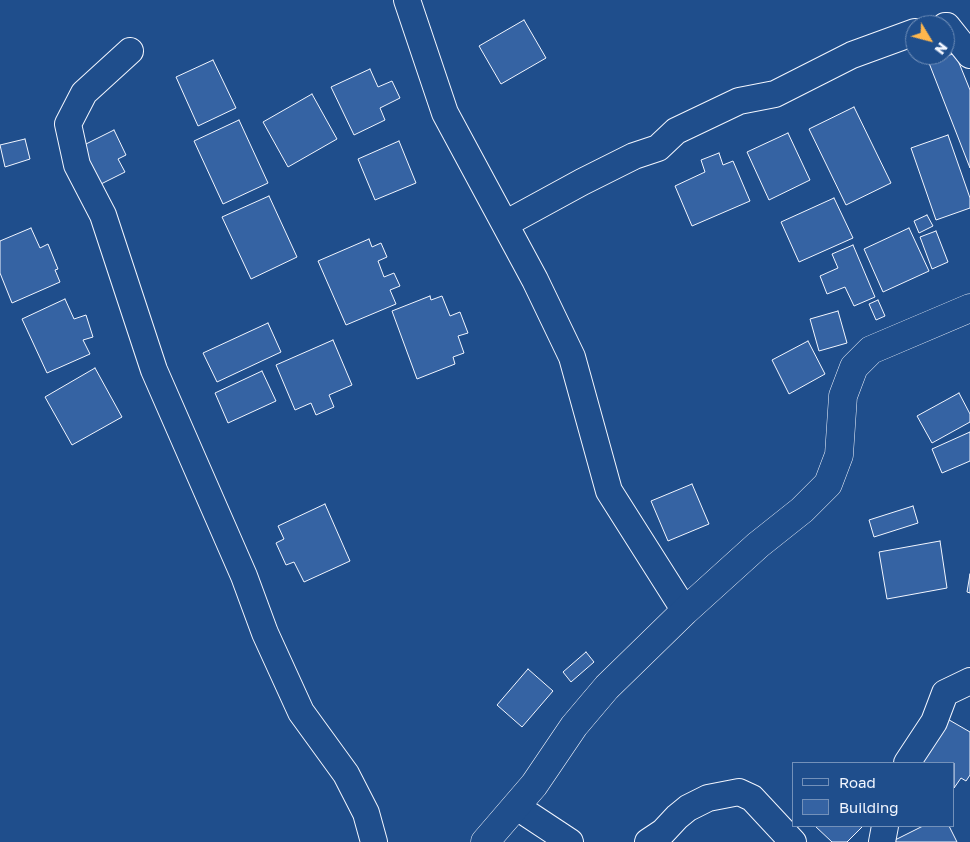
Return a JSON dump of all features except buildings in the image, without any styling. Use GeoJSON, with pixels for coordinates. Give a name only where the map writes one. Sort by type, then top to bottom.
{"type":"FeatureCollection","features":[{"type":"Feature","properties":{"kind":"street"},"geometry":{"type":"LineString","coordinates":[[407,0],[445,113],[505,224],[572,357],[609,491],[685,611]]}},
{"type":"Feature","properties":{"kind":"street"},"geometry":{"type":"LineString","coordinates":[[505,224],[634,156],[658,148],[676,131],[739,101],[775,94],[852,55],[905,36]]}},
{"type":"Feature","properties":{"kind":"street"},"geometry":{"type":"LineString","coordinates":[[955,36],[970,56]]}},
{"type":"Feature","properties":{"kind":"street"},"geometry":{"type":"LineString","coordinates":[[130,52],[84,93],[68,124],[78,165],[104,215],[154,370],[244,576],[283,673],[301,712],[346,774],[366,813],[374,842]]}},
{"type":"Feature","properties":{"kind":"street"},"geometry":{"type":"LineString","coordinates":[[485,842],[534,786],[574,726],[607,687],[685,611],[758,545],[802,510],[828,484],[839,455],[843,396],[854,367],[871,350],[970,308]]}},
{"type":"Feature","properties":{"kind":"street"},"geometry":{"type":"LineString","coordinates":[[908,762],[934,722],[945,693],[970,681]]}},
{"type":"Feature","properties":{"kind":"street"},"geometry":{"type":"LineString","coordinates":[[648,842],[663,832],[688,808],[708,798],[739,792],[752,798],[793,842]]}},
{"type":"Feature","properties":{"kind":"street"},"geometry":{"type":"LineString","coordinates":[[517,806],[570,842]]}},
{"type":"Feature","properties":{"kind":"street"},"geometry":{"type":"LineString","coordinates":[[882,842],[885,827]]}}]}
